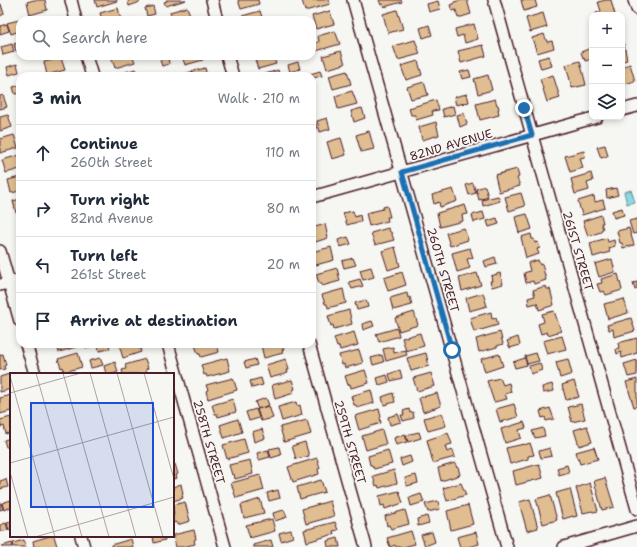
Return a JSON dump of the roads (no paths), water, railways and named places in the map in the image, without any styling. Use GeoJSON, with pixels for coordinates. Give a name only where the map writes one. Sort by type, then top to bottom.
{"type":"FeatureCollection","features":[{"type":"Feature","properties":{"kind":"street"},"geometry":{"type":"LineString","coordinates":[[71,0],[75,16]]}},
{"type":"Feature","properties":{"kind":"street"},"geometry":{"type":"LineString","coordinates":[[212,0],[216,16]]}},
{"type":"Feature","properties":{"kind":"street","name":"260TH STREET"},"geometry":{"type":"LineString","coordinates":[[353,0],[507,547]]}},
{"type":"Feature","properties":{"kind":"street","name":"261ST STREET"},"geometry":{"type":"LineString","coordinates":[[494,0],[637,509]]}},
{"type":"Feature","properties":{"kind":"street"},"geometry":{"type":"LineString","coordinates":[[634,0],[637,9]]}},
{"type":"Feature","properties":{"kind":"street"},"geometry":{"type":"LineString","coordinates":[[87,60],[91,72]]}},
{"type":"Feature","properties":{"kind":"street"},"geometry":{"type":"LineString","coordinates":[[229,60],[232,72]]}},
{"type":"Feature","properties":{"kind":"street"},"geometry":{"type":"LineString","coordinates":[[625,109],[637,106]]}},
{"type":"Feature","properties":{"kind":"street","name":"82ND AVENUE"},"geometry":{"type":"LineString","coordinates":[[316,196],[589,119]]}},
{"type":"Feature","properties":{"kind":"street"},"geometry":{"type":"LineString","coordinates":[[0,251],[16,306]]}},
{"type":"Feature","properties":{"kind":"street"},"geometry":{"type":"LineString","coordinates":[[27,348],[35,373]]}},
{"type":"Feature","properties":{"kind":"street","name":"258TH STREET"},"geometry":{"type":"LineString","coordinates":[[169,348],[225,547]]}},
{"type":"Feature","properties":{"kind":"street","name":"259TH STREET"},"geometry":{"type":"LineString","coordinates":[[310,348],[366,547]]}},
{"type":"Feature","properties":{"kind":"street"},"geometry":{"type":"LineString","coordinates":[[564,547],[637,526]]}},
{"type":"Feature","properties":{"kind":"street"},"geometry":{"type":"LineString","coordinates":[[81,537],[84,547]]}},
{"type":"Feature","properties":{"kind":"water"},"geometry":{"type":"Polygon","coordinates":[[[631,190],[635,202],[627,204],[624,192],[631,190]]]}}]}
